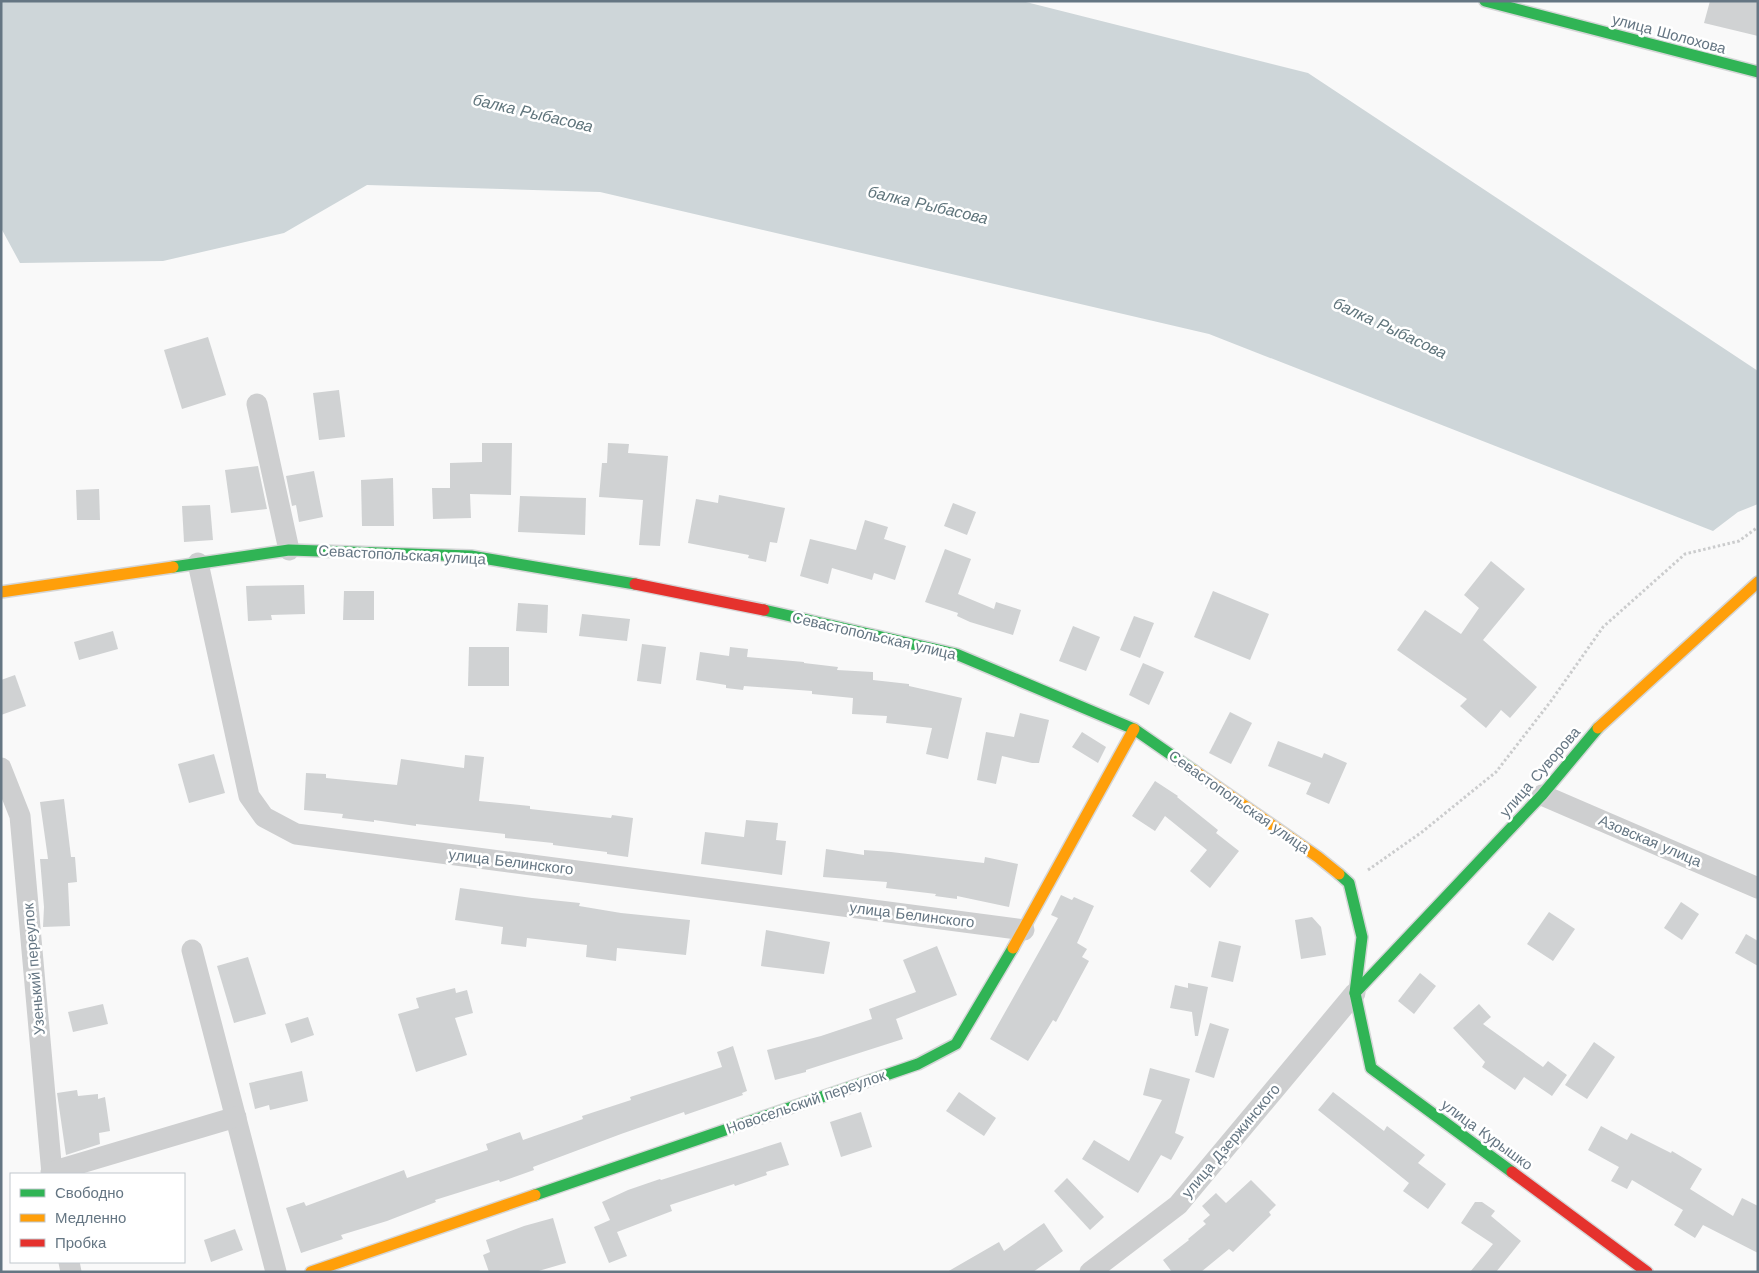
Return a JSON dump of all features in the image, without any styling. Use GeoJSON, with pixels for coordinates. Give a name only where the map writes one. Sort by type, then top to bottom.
{"type":"FeatureCollection","features":[{"type":"Feature","properties":{"kind":"main road","name":"улица Шолохова"},"geometry":{"type":"LineString","coordinates":[[1485,1],[1758,72]]}},
{"type":"Feature","properties":{"kind":"main road","name":"Севастопольская улица"},"geometry":{"type":"LineString","coordinates":[[1,592],[289,550],[471,556],[616,580],[773,612],[956,654],[1134,729],[1318,857],[1350,883]]}},
{"type":"Feature","properties":{"kind":"main road","name":"улица Суворова"},"geometry":{"type":"LineString","coordinates":[[1354,993],[1542,795],[1604,721],[1758,582]]}},
{"type":"Feature","properties":{"kind":"main road","name":"Новосельский переулок"},"geometry":{"type":"LineString","coordinates":[[311,1272],[918,1064],[956,1044],[1024,930],[1134,729]]}},
{"type":"Feature","properties":{"kind":"main road"},"geometry":{"type":"LineString","coordinates":[[1350,883],[1362,938],[1354,993]]}},
{"type":"Feature","properties":{"kind":"main road","name":"улица Курышко"},"geometry":{"type":"LineString","coordinates":[[1354,993],[1371,1068],[1647,1272]]}},
{"type":"Feature","properties":{"kind":"street"},"geometry":{"type":"LineString","coordinates":[[257,404],[289,550]]}},
{"type":"Feature","properties":{"kind":"street","name":"улица Белинского"},"geometry":{"type":"LineString","coordinates":[[198,563],[249,796],[264,817],[296,834],[1024,930]]}},
{"type":"Feature","properties":{"kind":"street","name":"Узенький переулок"},"geometry":{"type":"LineString","coordinates":[[1,768],[20,816],[52,1173]]}},
{"type":"Feature","properties":{"kind":"street","name":"Азовская улица"},"geometry":{"type":"LineString","coordinates":[[1542,795],[1758,888]]}},
{"type":"Feature","properties":{"kind":"street"},"geometry":{"type":"LineString","coordinates":[[192,950],[276,1272]]}},
{"type":"Feature","properties":{"kind":"street","name":"улица Дзержинского"},"geometry":{"type":"LineString","coordinates":[[1090,1272],[1178,1205],[1354,993]]}},
{"type":"Feature","properties":{"kind":"street"},"geometry":{"type":"LineString","coordinates":[[52,1173],[236,1117]]}},
{"type":"Feature","properties":{"kind":"path"},"geometry":{"type":"LineString","coordinates":[[1350,883],[1422,832],[1496,772],[1604,627],[1685,554],[1738,540],[1758,527]]}},
{"type":"Feature","properties":{"kind":"water","name":"балка Рыбасова"},"geometry":{"type":"Polygon","coordinates":[[[3,1],[1022,1],[1308,73],[1758,371],[1758,504],[1738,512],[1713,531],[1209,334],[600,192],[367,185],[284,233],[163,261],[20,263],[1,228],[1,3],[3,1]]]}},
{"type":"Feature","properties":{"kind":"building"},"geometry":{"type":"Polygon","coordinates":[[[1710,1],[1758,1],[1758,36],[1704,23],[1710,1]]]}},
{"type":"Feature","properties":{"kind":"building"},"geometry":{"type":"Polygon","coordinates":[[[208,337],[226,395],[182,409],[164,350],[208,337]]]}},
{"type":"Feature","properties":{"kind":"building"},"geometry":{"type":"Polygon","coordinates":[[[339,390],[345,437],[319,440],[313,393],[339,390]]]}},
{"type":"Feature","properties":{"kind":"building"},"geometry":{"type":"Polygon","coordinates":[[[482,443],[512,443],[511,495],[470,494],[471,518],[433,519],[432,488],[450,488],[450,463],[482,462],[482,443]]]}},
{"type":"Feature","properties":{"kind":"building"},"geometry":{"type":"Polygon","coordinates":[[[608,443],[629,444],[628,453],[668,456],[660,546],[639,545],[643,500],[599,497],[602,463],[607,463],[608,443]]]}},
{"type":"Feature","properties":{"kind":"building"},"geometry":{"type":"Polygon","coordinates":[[[258,466],[267,509],[231,513],[225,470],[258,466]]]}},
{"type":"Feature","properties":{"kind":"building"},"geometry":{"type":"Polygon","coordinates":[[[314,471],[323,517],[299,522],[296,505],[292,506],[286,476],[314,471]]]}},
{"type":"Feature","properties":{"kind":"building"},"geometry":{"type":"Polygon","coordinates":[[[393,478],[394,526],[362,526],[361,480],[393,478]]]}},
{"type":"Feature","properties":{"kind":"building"},"geometry":{"type":"Polygon","coordinates":[[[99,489],[100,520],[77,520],[76,490],[99,489]]]}},
{"type":"Feature","properties":{"kind":"building"},"geometry":{"type":"Polygon","coordinates":[[[719,495],[785,508],[777,543],[770,542],[766,562],[748,558],[749,555],[688,543],[696,499],[718,503],[719,495]]]}},
{"type":"Feature","properties":{"kind":"building"},"geometry":{"type":"Polygon","coordinates":[[[520,496],[586,498],[585,535],[518,532],[520,496]]]}},
{"type":"Feature","properties":{"kind":"building"},"geometry":{"type":"Polygon","coordinates":[[[953,503],[976,512],[967,535],[944,526],[953,503]]]}},
{"type":"Feature","properties":{"kind":"building"},"geometry":{"type":"Polygon","coordinates":[[[210,505],[213,540],[184,542],[182,506],[210,505]]]}},
{"type":"Feature","properties":{"kind":"building"},"geometry":{"type":"Polygon","coordinates":[[[865,520],[888,527],[884,539],[906,546],[895,580],[874,573],[872,580],[832,568],[828,584],[800,576],[810,539],[856,550],[865,520]]]}},
{"type":"Feature","properties":{"kind":"building"},"geometry":{"type":"Polygon","coordinates":[[[945,549],[971,559],[958,594],[994,609],[996,602],[1021,610],[1013,635],[970,622],[957,616],[958,613],[925,602],[945,549]]]}},
{"type":"Feature","properties":{"kind":"building"},"geometry":{"type":"Polygon","coordinates":[[[1491,561],[1525,589],[1483,640],[1537,687],[1510,718],[1501,710],[1486,728],[1460,706],[1467,699],[1397,650],[1425,610],[1461,634],[1479,608],[1464,595],[1491,561]]]}},
{"type":"Feature","properties":{"kind":"building"},"geometry":{"type":"Polygon","coordinates":[[[304,585],[305,614],[271,615],[272,620],[248,621],[246,586],[304,585]]]}},
{"type":"Feature","properties":{"kind":"building"},"geometry":{"type":"Polygon","coordinates":[[[344,591],[374,591],[374,620],[343,620],[344,591]]]}},
{"type":"Feature","properties":{"kind":"building"},"geometry":{"type":"Polygon","coordinates":[[[1213,591],[1269,614],[1250,660],[1194,637],[1213,591]]]}},
{"type":"Feature","properties":{"kind":"building"},"geometry":{"type":"Polygon","coordinates":[[[518,603],[548,605],[547,633],[516,631],[518,603]]]}},
{"type":"Feature","properties":{"kind":"building"},"geometry":{"type":"Polygon","coordinates":[[[582,614],[630,619],[627,641],[579,636],[582,614]]]}},
{"type":"Feature","properties":{"kind":"building"},"geometry":{"type":"Polygon","coordinates":[[[1134,616],[1154,623],[1140,658],[1120,650],[1134,616]]]}},
{"type":"Feature","properties":{"kind":"building"},"geometry":{"type":"Polygon","coordinates":[[[1073,626],[1100,637],[1086,671],[1059,661],[1073,626]]]}},
{"type":"Feature","properties":{"kind":"building"},"geometry":{"type":"Polygon","coordinates":[[[113,631],[118,649],[79,660],[74,642],[113,631]]]}},
{"type":"Feature","properties":{"kind":"building"},"geometry":{"type":"Polygon","coordinates":[[[642,644],[666,647],[661,684],[637,681],[642,644]]]}},
{"type":"Feature","properties":{"kind":"building"},"geometry":{"type":"Polygon","coordinates":[[[469,647],[509,647],[509,686],[468,686],[469,647]]]}},
{"type":"Feature","properties":{"kind":"building"},"geometry":{"type":"Polygon","coordinates":[[[730,647],[748,649],[747,657],[804,662],[838,667],[837,670],[873,672],[873,680],[909,684],[909,686],[962,698],[948,759],[926,754],[932,728],[886,723],[887,716],[852,714],[853,698],[812,694],[812,691],[744,686],[743,690],[726,688],[726,685],[696,680],[700,652],[729,656],[730,647]]]}},
{"type":"Feature","properties":{"kind":"building"},"geometry":{"type":"Polygon","coordinates":[[[1143,663],[1164,672],[1149,705],[1129,695],[1143,663]]]}},
{"type":"Feature","properties":{"kind":"building"},"geometry":{"type":"Polygon","coordinates":[[[15,675],[26,706],[1,715],[1,680],[15,675]]]}},
{"type":"Feature","properties":{"kind":"building"},"geometry":{"type":"Polygon","coordinates":[[[1230,712],[1252,723],[1231,764],[1209,753],[1230,712]]]}},
{"type":"Feature","properties":{"kind":"building"},"geometry":{"type":"Polygon","coordinates":[[[1020,713],[1049,720],[1039,763],[1002,756],[996,784],[977,780],[986,732],[1014,737],[1020,713]]]}},
{"type":"Feature","properties":{"kind":"building"},"geometry":{"type":"Polygon","coordinates":[[[1082,732],[1106,747],[1098,763],[1072,747],[1082,732]]]}},
{"type":"Feature","properties":{"kind":"building"},"geometry":{"type":"Polygon","coordinates":[[[1278,741],[1322,758],[1324,753],[1347,763],[1329,804],[1306,794],[1311,783],[1268,766],[1278,741]]]}},
{"type":"Feature","properties":{"kind":"building"},"geometry":{"type":"Polygon","coordinates":[[[214,754],[225,793],[189,803],[178,764],[214,754]]]}},
{"type":"Feature","properties":{"kind":"building"},"geometry":{"type":"Polygon","coordinates":[[[465,755],[484,757],[479,801],[530,806],[530,809],[611,818],[612,815],[633,818],[628,857],[607,854],[607,852],[553,845],[553,843],[505,838],[505,834],[416,824],[416,826],[374,820],[374,822],[342,818],[343,814],[304,810],[306,773],[326,774],[326,778],[397,785],[401,759],[464,768],[465,755]]]}},
{"type":"Feature","properties":{"kind":"building"},"geometry":{"type":"Polygon","coordinates":[[[1155,781],[1178,796],[1218,830],[1216,833],[1239,851],[1210,888],[1190,871],[1207,850],[1165,816],[1155,831],[1132,816],[1155,781]]]}},
{"type":"Feature","properties":{"kind":"building"},"geometry":{"type":"Polygon","coordinates":[[[64,799],[71,857],[75,857],[77,882],[68,883],[70,926],[43,927],[44,907],[40,859],[48,859],[40,802],[64,799]]]}},
{"type":"Feature","properties":{"kind":"building"},"geometry":{"type":"Polygon","coordinates":[[[746,820],[778,823],[776,840],[786,841],[782,875],[701,864],[705,832],[744,837],[746,820]]]}},
{"type":"Feature","properties":{"kind":"building"},"geometry":{"type":"Polygon","coordinates":[[[826,849],[864,855],[864,850],[891,852],[984,863],[985,857],[1018,864],[1009,907],[957,896],[957,899],[935,896],[936,894],[886,888],[887,882],[823,877],[826,849]]]}},
{"type":"Feature","properties":{"kind":"building"},"geometry":{"type":"Polygon","coordinates":[[[460,888],[580,903],[579,906],[621,913],[690,920],[686,955],[617,948],[616,961],[586,957],[587,945],[527,938],[526,947],[501,944],[503,927],[455,920],[460,888]]]}},
{"type":"Feature","properties":{"kind":"building"},"geometry":{"type":"Polygon","coordinates":[[[1061,895],[1072,900],[1074,897],[1094,906],[1077,943],[1087,949],[1082,957],[1089,961],[1056,1022],[1053,1020],[1028,1061],[990,1039],[1058,918],[1051,915],[1061,895]]]}},
{"type":"Feature","properties":{"kind":"building"},"geometry":{"type":"Polygon","coordinates":[[[1681,902],[1699,914],[1682,940],[1664,928],[1681,902]]]}},
{"type":"Feature","properties":{"kind":"building"},"geometry":{"type":"Polygon","coordinates":[[[1549,912],[1575,929],[1553,961],[1527,944],[1549,912]]]}},
{"type":"Feature","properties":{"kind":"building"},"geometry":{"type":"Polygon","coordinates":[[[1312,917],[1321,927],[1326,955],[1301,959],[1295,920],[1312,917]]]}},
{"type":"Feature","properties":{"kind":"building"},"geometry":{"type":"Polygon","coordinates":[[[766,930],[830,942],[824,974],[761,966],[766,930]]]}},
{"type":"Feature","properties":{"kind":"building"},"geometry":{"type":"Polygon","coordinates":[[[1746,934],[1758,941],[1758,966],[1735,953],[1746,934]]]}},
{"type":"Feature","properties":{"kind":"building"},"geometry":{"type":"Polygon","coordinates":[[[1219,941],[1241,946],[1233,982],[1211,977],[1219,941]]]}},
{"type":"Feature","properties":{"kind":"building"},"geometry":{"type":"Polygon","coordinates":[[[937,946],[957,995],[896,1019],[903,1039],[806,1070],[806,1072],[775,1080],[767,1050],[821,1036],[872,1019],[869,1009],[916,992],[903,960],[937,946]]]}},
{"type":"Feature","properties":{"kind":"building"},"geometry":{"type":"Polygon","coordinates":[[[248,957],[266,1014],[234,1023],[217,966],[248,957]]]}},
{"type":"Feature","properties":{"kind":"building"},"geometry":{"type":"Polygon","coordinates":[[[1420,973],[1436,986],[1414,1014],[1398,1001],[1420,973]]]}},
{"type":"Feature","properties":{"kind":"building"},"geometry":{"type":"Polygon","coordinates":[[[1188,983],[1208,987],[1198,1036],[1195,1036],[1192,1012],[1170,1008],[1175,985],[1188,988],[1188,983]]]}},
{"type":"Feature","properties":{"kind":"building"},"geometry":{"type":"Polygon","coordinates":[[[455,988],[456,993],[467,990],[473,1013],[455,1018],[467,1055],[416,1072],[398,1014],[419,1008],[416,998],[455,988]]]}},
{"type":"Feature","properties":{"kind":"building"},"geometry":{"type":"Polygon","coordinates":[[[103,1004],[108,1024],[73,1032],[68,1012],[103,1004]]]}},
{"type":"Feature","properties":{"kind":"building"},"geometry":{"type":"Polygon","coordinates":[[[1479,1004],[1491,1017],[1483,1024],[1543,1067],[1548,1061],[1567,1075],[1552,1096],[1524,1077],[1515,1090],[1482,1067],[1485,1062],[1453,1028],[1479,1004]]]}},
{"type":"Feature","properties":{"kind":"building"},"geometry":{"type":"Polygon","coordinates":[[[308,1017],[314,1035],[291,1043],[285,1024],[308,1017]]]}},
{"type":"Feature","properties":{"kind":"building"},"geometry":{"type":"Polygon","coordinates":[[[1210,1023],[1229,1029],[1214,1078],[1195,1072],[1210,1023]]]}},
{"type":"Feature","properties":{"kind":"building"},"geometry":{"type":"Polygon","coordinates":[[[1594,1042],[1615,1057],[1587,1099],[1565,1085],[1594,1042]]]}},
{"type":"Feature","properties":{"kind":"building"},"geometry":{"type":"Polygon","coordinates":[[[733,1046],[747,1091],[742,1093],[743,1095],[685,1115],[684,1112],[621,1134],[533,1167],[534,1170],[500,1182],[499,1180],[435,1200],[436,1202],[387,1221],[341,1235],[343,1239],[301,1253],[286,1208],[304,1202],[306,1206],[404,1170],[407,1178],[488,1150],[486,1144],[520,1132],[523,1140],[583,1119],[582,1116],[631,1100],[630,1097],[722,1067],[717,1052],[733,1046]]]}},
{"type":"Feature","properties":{"kind":"building"},"geometry":{"type":"Polygon","coordinates":[[[1150,1068],[1190,1079],[1175,1133],[1184,1137],[1171,1160],[1161,1155],[1138,1193],[1082,1159],[1094,1140],[1129,1161],[1162,1100],[1143,1095],[1150,1068]]]}},
{"type":"Feature","properties":{"kind":"building"},"geometry":{"type":"Polygon","coordinates":[[[302,1071],[308,1101],[270,1110],[269,1105],[255,1109],[249,1083],[302,1071]]]}},
{"type":"Feature","properties":{"kind":"building"},"geometry":{"type":"Polygon","coordinates":[[[77,1090],[78,1096],[98,1094],[98,1099],[105,1097],[110,1131],[99,1133],[100,1144],[66,1155],[57,1093],[77,1090]]]}},
{"type":"Feature","properties":{"kind":"building"},"geometry":{"type":"Polygon","coordinates":[[[959,1092],[996,1118],[984,1136],[946,1111],[959,1092]]]}},
{"type":"Feature","properties":{"kind":"building"},"geometry":{"type":"Polygon","coordinates":[[[1333,1092],[1384,1131],[1387,1126],[1425,1155],[1418,1163],[1446,1184],[1428,1209],[1403,1191],[1409,1183],[1318,1110],[1333,1092]]]}},
{"type":"Feature","properties":{"kind":"building"},"geometry":{"type":"Polygon","coordinates":[[[861,1112],[872,1147],[841,1157],[830,1122],[861,1112]]]}},
{"type":"Feature","properties":{"kind":"building"},"geometry":{"type":"Polygon","coordinates":[[[1601,1126],[1627,1140],[1631,1133],[1671,1153],[1672,1151],[1702,1169],[1690,1189],[1733,1216],[1742,1198],[1758,1206],[1758,1253],[1703,1225],[1695,1238],[1674,1225],[1683,1210],[1632,1180],[1627,1189],[1611,1181],[1619,1167],[1588,1150],[1601,1126]]]}},
{"type":"Feature","properties":{"kind":"building"},"geometry":{"type":"Polygon","coordinates":[[[781,1142],[789,1165],[766,1172],[767,1175],[735,1186],[734,1184],[670,1205],[672,1211],[617,1232],[627,1256],[609,1263],[594,1227],[610,1220],[602,1202],[628,1190],[660,1179],[781,1142]]]}},
{"type":"Feature","properties":{"kind":"building"},"geometry":{"type":"Polygon","coordinates":[[[1067,1178],[1104,1217],[1090,1230],[1054,1191],[1067,1178]]]}},
{"type":"Feature","properties":{"kind":"building"},"geometry":{"type":"Polygon","coordinates":[[[1251,1180],[1276,1205],[1269,1212],[1271,1215],[1233,1252],[1229,1249],[1201,1272],[1172,1272],[1163,1260],[1206,1224],[1203,1221],[1210,1215],[1202,1206],[1216,1193],[1226,1203],[1251,1180]]]}},
{"type":"Feature","properties":{"kind":"building"},"geometry":{"type":"Polygon","coordinates":[[[1475,1202],[1482,1202],[1495,1211],[1491,1216],[1521,1241],[1496,1272],[1470,1272],[1493,1244],[1461,1223],[1475,1202]]]}},
{"type":"Feature","properties":{"kind":"building"},"geometry":{"type":"Polygon","coordinates":[[[553,1218],[566,1263],[535,1272],[489,1272],[483,1255],[490,1252],[486,1240],[553,1218]]]}},
{"type":"Feature","properties":{"kind":"building"},"geometry":{"type":"Polygon","coordinates":[[[1044,1223],[1063,1251],[1033,1272],[947,1272],[999,1242],[1004,1251],[1044,1223]]]}},
{"type":"Feature","properties":{"kind":"building"},"geometry":{"type":"Polygon","coordinates":[[[235,1229],[243,1250],[211,1262],[204,1240],[235,1229]]]}},
{"type":"Feature","properties":{"kind":"traffic: fast"},"geometry":{"type":"LineString","coordinates":[[1485,1],[1758,72]]}},
{"type":"Feature","properties":{"kind":"traffic: fast"},"geometry":{"type":"LineString","coordinates":[[173,567],[289,550],[471,556],[635,584]]}},
{"type":"Feature","properties":{"kind":"traffic: fast"},"geometry":{"type":"LineString","coordinates":[[764,610],[956,654],[1134,729],[1193,770]]}},
{"type":"Feature","properties":{"kind":"traffic: fast"},"geometry":{"type":"LineString","coordinates":[[1355,993],[1542,795],[1598,728]]}},
{"type":"Feature","properties":{"kind":"traffic: fast"},"geometry":{"type":"LineString","coordinates":[[1339,874],[1349,883],[1362,937],[1355,993],[1371,1068],[1512,1172]]}},
{"type":"Feature","properties":{"kind":"traffic: fast"},"geometry":{"type":"LineString","coordinates":[[535,1195],[918,1064],[956,1044],[1013,948]]}},
{"type":"Feature","properties":{"kind":"traffic: slow"},"geometry":{"type":"LineString","coordinates":[[1,592],[173,567]]}},
{"type":"Feature","properties":{"kind":"traffic: slow"},"geometry":{"type":"LineString","coordinates":[[1598,728],[1758,582]]}},
{"type":"Feature","properties":{"kind":"traffic: slow"},"geometry":{"type":"LineString","coordinates":[[1013,948],[1134,729]]}},
{"type":"Feature","properties":{"kind":"traffic: slow"},"geometry":{"type":"LineString","coordinates":[[1193,770],[1318,857],[1339,874]]}},
{"type":"Feature","properties":{"kind":"traffic: slow"},"geometry":{"type":"LineString","coordinates":[[311,1272],[535,1195]]}},
{"type":"Feature","properties":{"kind":"traffic: jam"},"geometry":{"type":"LineString","coordinates":[[635,584],[764,610]]}},
{"type":"Feature","properties":{"kind":"traffic: jam"},"geometry":{"type":"LineString","coordinates":[[1512,1172],[1647,1272]]}}]}
